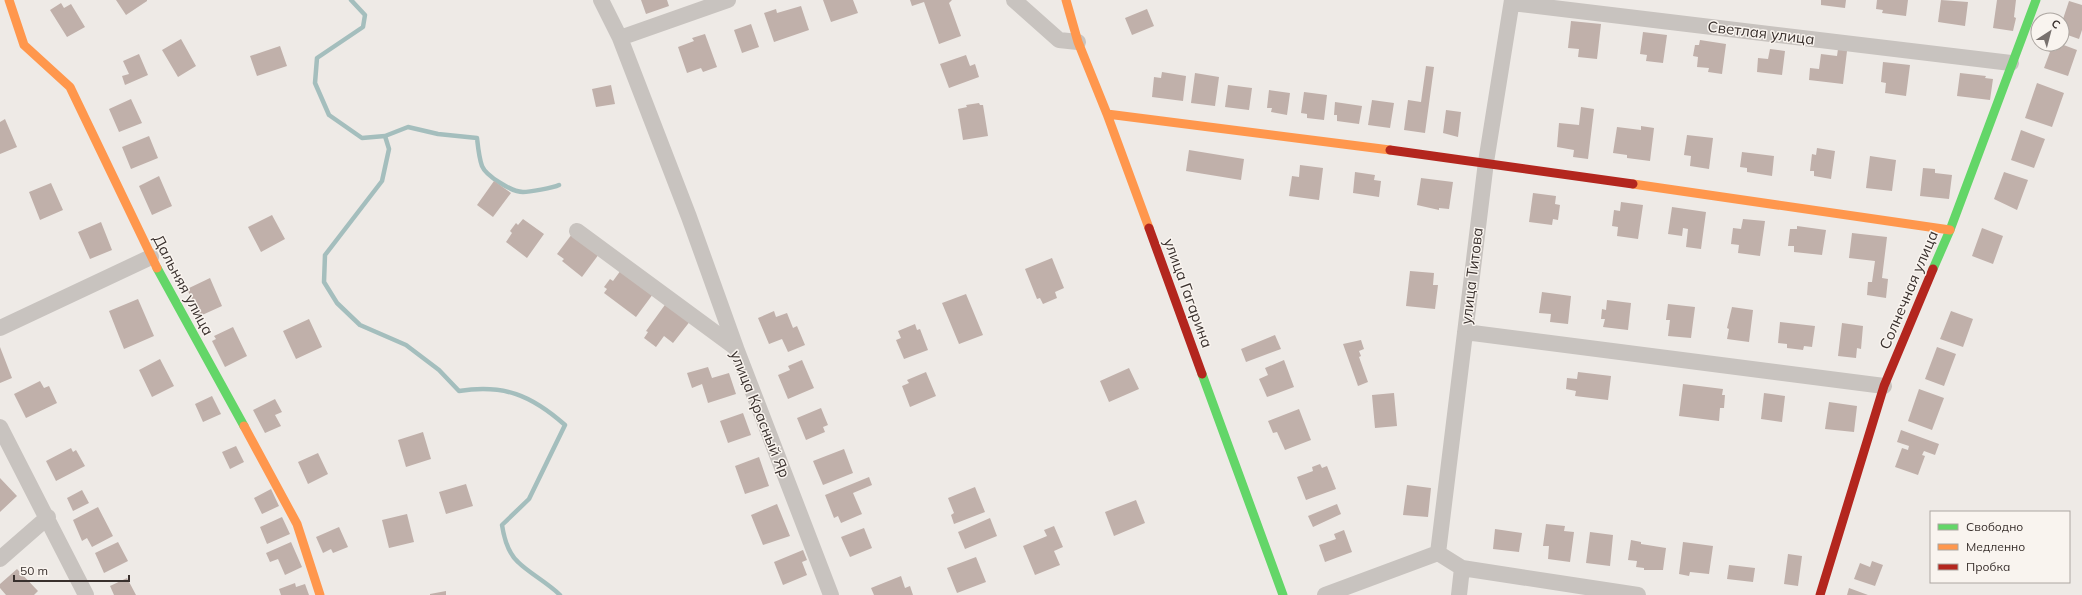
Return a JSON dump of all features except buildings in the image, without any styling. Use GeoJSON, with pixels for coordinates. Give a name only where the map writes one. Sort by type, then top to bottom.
{"type":"FeatureCollection","features":[{"type":"Feature","properties":{"kind":"street","name":"Дальняя улица"},"geometry":{"type":"LineString","coordinates":[[9,0],[24,45],[70,87],[151,257],[297,524],[320,595]]}},
{"type":"Feature","properties":{"kind":"street"},"geometry":{"type":"LineString","coordinates":[[601,0],[620,38],[689,217],[736,348]]}},
{"type":"Feature","properties":{"kind":"street"},"geometry":{"type":"LineString","coordinates":[[620,38],[728,0]]}},
{"type":"Feature","properties":{"kind":"street"},"geometry":{"type":"LineString","coordinates":[[1014,0],[1059,40],[1078,42]]}},
{"type":"Feature","properties":{"kind":"street","name":"улица Гагарина"},"geometry":{"type":"LineString","coordinates":[[1066,0],[1078,42],[1107,114],[1283,595]]}},
{"type":"Feature","properties":{"kind":"street","name":"Солнечная улица"},"geometry":{"type":"LineString","coordinates":[[1820,595],[1884,386],[1950,230],[2011,63],[2036,0]]}},
{"type":"Feature","properties":{"kind":"street","name":"Светлая улица"},"geometry":{"type":"LineString","coordinates":[[1512,2],[2011,63]]}},
{"type":"Feature","properties":{"kind":"street","name":"улица Титова"},"geometry":{"type":"LineString","coordinates":[[1438,553],[1486,162],[1512,2]]}},
{"type":"Feature","properties":{"kind":"street"},"geometry":{"type":"LineString","coordinates":[[1107,114],[1486,162],[1950,230]]}},
{"type":"Feature","properties":{"kind":"street","name":"улица Красный Яр"},"geometry":{"type":"LineString","coordinates":[[577,231],[736,348],[831,595]]}},
{"type":"Feature","properties":{"kind":"street"},"geometry":{"type":"LineString","coordinates":[[0,328],[151,257]]}},
{"type":"Feature","properties":{"kind":"street"},"geometry":{"type":"LineString","coordinates":[[1465,332],[1884,386]]}},
{"type":"Feature","properties":{"kind":"street"},"geometry":{"type":"LineString","coordinates":[[0,427],[48,517],[86,595]]}},
{"type":"Feature","properties":{"kind":"street"},"geometry":{"type":"LineString","coordinates":[[0,558],[48,517]]}},
{"type":"Feature","properties":{"kind":"street"},"geometry":{"type":"LineString","coordinates":[[1325,595],[1438,553],[1462,568],[1638,595]]}},
{"type":"Feature","properties":{"kind":"street"},"geometry":{"type":"LineString","coordinates":[[1459,595],[1462,568]]}},
{"type":"Feature","properties":{"kind":"waterway"},"geometry":{"type":"LineString","coordinates":[[351,0],[365,15],[363,27],[317,58],[315,83],[329,115],[362,138],[385,136],[389,149],[382,181],[325,255],[324,282],[337,303],[360,325],[406,345],[439,370],[459,391],[490,389],[516,394],[540,406],[565,425],[529,499],[502,525],[507,545],[515,558],[522,566],[560,595]]}},
{"type":"Feature","properties":{"kind":"waterway"},"geometry":{"type":"LineString","coordinates":[[385,136],[408,127],[438,134],[477,138],[479,156],[484,170],[494,179],[506,186],[523,192],[541,190],[559,185]]}},
{"type":"Feature","properties":{"kind":"traffic: fast"},"geometry":{"type":"LineString","coordinates":[[1933,269],[1950,230],[2036,0]]}},
{"type":"Feature","properties":{"kind":"traffic: fast"},"geometry":{"type":"LineString","coordinates":[[157,268],[244,426]]}},
{"type":"Feature","properties":{"kind":"traffic: fast"},"geometry":{"type":"LineString","coordinates":[[1202,374],[1283,595]]}},
{"type":"Feature","properties":{"kind":"traffic: slow"},"geometry":{"type":"LineString","coordinates":[[9,0],[24,45],[70,87],[157,268]]}},
{"type":"Feature","properties":{"kind":"traffic: slow"},"geometry":{"type":"LineString","coordinates":[[1066,0],[1078,42],[1107,114],[1149,228]]}},
{"type":"Feature","properties":{"kind":"traffic: slow"},"geometry":{"type":"LineString","coordinates":[[1107,114],[1390,150]]}},
{"type":"Feature","properties":{"kind":"traffic: slow"},"geometry":{"type":"LineString","coordinates":[[1633,184],[1950,230]]}},
{"type":"Feature","properties":{"kind":"traffic: slow"},"geometry":{"type":"LineString","coordinates":[[244,426],[297,524],[320,595]]}},
{"type":"Feature","properties":{"kind":"traffic: jam"},"geometry":{"type":"LineString","coordinates":[[1390,150],[1633,184]]}},
{"type":"Feature","properties":{"kind":"traffic: jam"},"geometry":{"type":"LineString","coordinates":[[1149,228],[1202,374]]}},
{"type":"Feature","properties":{"kind":"traffic: jam"},"geometry":{"type":"LineString","coordinates":[[1820,595],[1884,386],[1933,269]]}}]}
